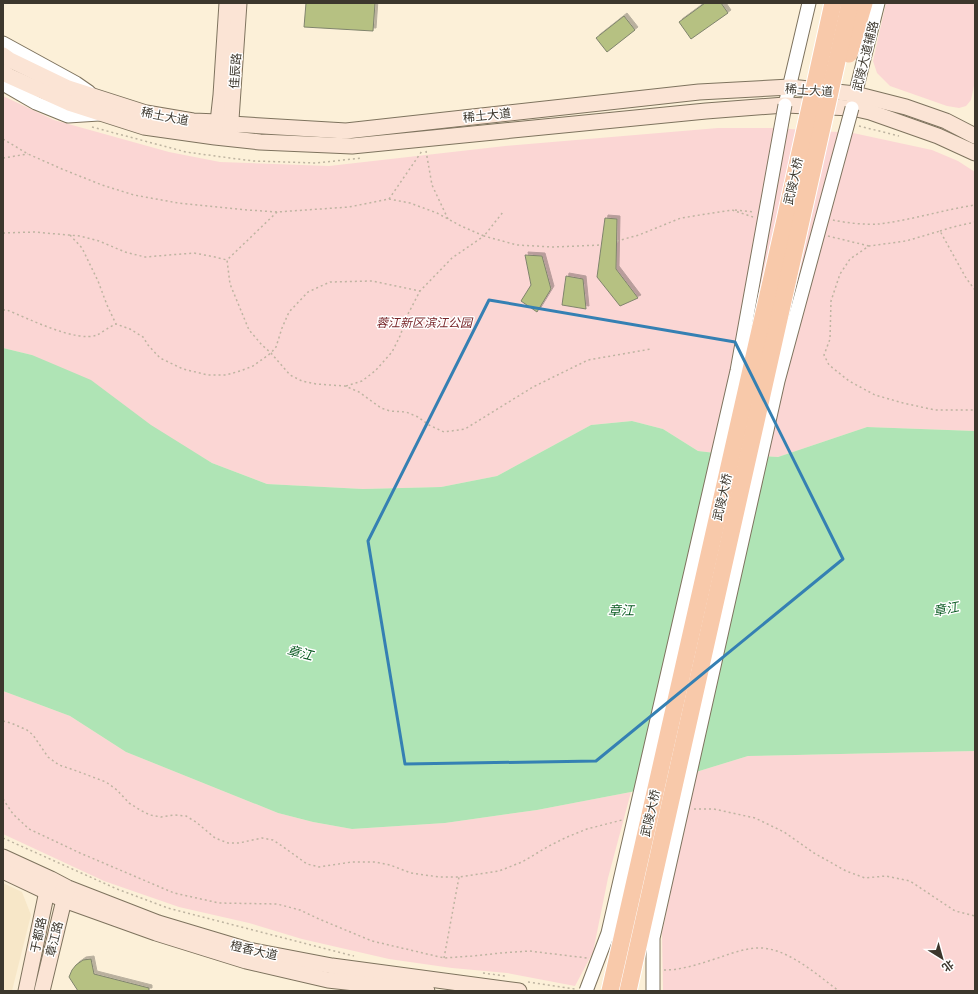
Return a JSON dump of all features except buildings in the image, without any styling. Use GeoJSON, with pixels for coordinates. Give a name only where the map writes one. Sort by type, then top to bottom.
{"type":"FeatureCollection","features":[{"type":"Feature","properties":{"kind":"main road","name":"佳辰路"},"geometry":{"type":"LineString","coordinates":[[225,123],[221,95],[227,3]]}},
{"type":"Feature","properties":{"kind":"main road","name":"佳辰路"},"geometry":{"type":"LineString","coordinates":[[222,138],[239,3]]}},
{"type":"Feature","properties":{"kind":"main road"},"geometry":{"type":"LineString","coordinates":[[793,222],[805,79],[822,3]]}},
{"type":"Feature","properties":{"kind":"main road","name":"武陵大桥"},"geometry":{"type":"LineString","coordinates":[[628,991],[793,222],[833,3]]}},
{"type":"Feature","properties":{"kind":"main road","name":"武陵大桥"},"geometry":{"type":"LineString","coordinates":[[610,991],[793,222],[850,3]]}},
{"type":"Feature","properties":{"kind":"main road"},"geometry":{"type":"LineString","coordinates":[[793,222],[864,3]]}},
{"type":"Feature","properties":{"kind":"main road","name":"稀土大道"},"geometry":{"type":"LineString","coordinates":[[3,55],[10,60],[68,88],[99,99],[146,113],[193,121],[346,131],[699,92],[790,87],[855,94],[946,121],[975,136]]}},
{"type":"Feature","properties":{"kind":"main road","name":"稀土大道"},"geometry":{"type":"LineString","coordinates":[[3,72],[68,103],[144,127],[260,142],[352,146],[706,111],[785,106],[852,108],[870,112],[938,136],[975,152]]}},
{"type":"Feature","properties":{"kind":"main road","name":"橙香大道"},"geometry":{"type":"LineString","coordinates":[[3,856],[66,894],[156,934],[327,986],[427,991]]}},
{"type":"Feature","properties":{"kind":"main road","name":"橙香大道"},"geometry":{"type":"LineString","coordinates":[[3,871],[49,885]]}},
{"type":"Feature","properties":{"kind":"main road","name":"于都路"},"geometry":{"type":"LineString","coordinates":[[26,991],[49,885]]}},
{"type":"Feature","properties":{"kind":"main road","name":"橙香大道"},"geometry":{"type":"LineString","coordinates":[[66,894],[248,950],[332,966],[521,986]]}},
{"type":"Feature","properties":{"kind":"main road","name":"章江路"},"geometry":{"type":"LineString","coordinates":[[42,991],[66,894]]}},
{"type":"Feature","properties":{"kind":"street"},"geometry":{"type":"LineString","coordinates":[[583,990],[608,933],[737,370],[785,106],[809,3]]}},
{"type":"Feature","properties":{"kind":"street","name":"武陵大道辅路"},"geometry":{"type":"LineString","coordinates":[[653,991],[653,938],[775,397],[852,108],[878,3]]}},
{"type":"Feature","properties":{"kind":"street"},"geometry":{"type":"LineString","coordinates":[[3,43],[76,83],[99,99]]}},
{"type":"Feature","properties":{"kind":"street"},"geometry":{"type":"LineString","coordinates":[[3,84],[36,103],[68,116],[103,114]]}},
{"type":"Feature","properties":{"kind":"street"},"geometry":{"type":"LineString","coordinates":[[327,986],[332,966]]}},
{"type":"Feature","properties":{"kind":"path"},"geometry":{"type":"LineString","coordinates":[[3,139],[28,154],[102,185],[134,195],[178,203],[277,212],[349,207],[389,199],[410,203],[436,213],[484,236],[517,245],[553,247],[602,245]]}},
{"type":"Feature","properties":{"kind":"path"},"geometry":{"type":"LineString","coordinates":[[389,199],[425,149],[432,185],[449,219]]}},
{"type":"Feature","properties":{"kind":"path"},"geometry":{"type":"LineString","coordinates":[[3,158],[28,154]]}},
{"type":"Feature","properties":{"kind":"path"},"geometry":{"type":"LineString","coordinates":[[831,219],[845,222],[877,224],[912,218],[958,207],[975,205]]}},
{"type":"Feature","properties":{"kind":"path"},"geometry":{"type":"LineString","coordinates":[[732,210],[758,219]]}},
{"type":"Feature","properties":{"kind":"path"},"geometry":{"type":"LineString","coordinates":[[617,241],[639,235],[680,218],[732,210],[755,212]]}},
{"type":"Feature","properties":{"kind":"path"},"geometry":{"type":"LineString","coordinates":[[227,260],[277,212]]}},
{"type":"Feature","properties":{"kind":"path"},"geometry":{"type":"LineString","coordinates":[[345,386],[362,380],[375,371],[392,352],[408,314],[420,291],[452,258],[484,236],[503,212]]}},
{"type":"Feature","properties":{"kind":"path"},"geometry":{"type":"LineString","coordinates":[[828,236],[869,246],[906,241],[975,222]]}},
{"type":"Feature","properties":{"kind":"path"},"geometry":{"type":"LineString","coordinates":[[940,231],[966,278],[975,290]]}},
{"type":"Feature","properties":{"kind":"path"},"geometry":{"type":"LineString","coordinates":[[3,233],[34,232],[80,236],[125,252],[145,257],[194,253],[227,260]]}},
{"type":"Feature","properties":{"kind":"path"},"geometry":{"type":"LineString","coordinates":[[70,235],[82,248],[116,324],[130,329],[142,337],[160,358],[183,369],[208,375],[226,375],[240,371],[253,366],[271,353],[276,347],[289,312],[308,292],[330,282],[372,280],[420,291]]}},
{"type":"Feature","properties":{"kind":"path"},"geometry":{"type":"LineString","coordinates":[[869,246],[850,259],[840,274],[831,301],[830,339],[824,355],[829,365],[849,381],[875,394],[903,403],[935,410],[975,410]]}},
{"type":"Feature","properties":{"kind":"path"},"geometry":{"type":"LineString","coordinates":[[227,260],[230,284],[249,330],[290,375],[302,381],[316,384],[345,386],[359,392],[381,408],[390,411],[406,412],[444,432],[465,429],[533,387],[588,360],[651,349]]}},
{"type":"Feature","properties":{"kind":"path"},"geometry":{"type":"LineString","coordinates":[[3,310],[7,310],[56,330],[78,336],[96,336],[116,324]]}},
{"type":"Feature","properties":{"kind":"path"},"geometry":{"type":"LineString","coordinates":[[3,721],[27,730],[33,735],[48,757],[59,765],[106,782],[117,790],[129,803],[150,815],[161,817],[174,815],[186,816],[196,822],[215,838],[228,843],[239,843],[262,838],[273,840],[307,864],[319,867],[352,862],[375,862],[390,865],[411,873],[439,877],[459,877],[499,872],[522,862],[567,837],[587,829],[628,819]]}},
{"type":"Feature","properties":{"kind":"path"},"geometry":{"type":"LineString","coordinates":[[3,800],[13,814],[28,829],[174,894],[219,902],[277,904],[300,910],[372,941],[444,958],[528,951],[592,958]]}},
{"type":"Feature","properties":{"kind":"path"},"geometry":{"type":"LineString","coordinates":[[693,808],[714,809],[755,818],[784,832],[814,853],[846,871],[865,878],[886,876],[910,881],[955,911],[975,916]]}},
{"type":"Feature","properties":{"kind":"path"},"geometry":{"type":"LineString","coordinates":[[3,838],[117,889],[168,908],[360,957]]}},
{"type":"Feature","properties":{"kind":"path"},"geometry":{"type":"LineString","coordinates":[[444,958],[459,877]]}},
{"type":"Feature","properties":{"kind":"path"},"geometry":{"type":"LineString","coordinates":[[659,969],[666,970],[688,967],[731,953],[757,948],[774,949],[810,969],[839,991]]}},
{"type":"Feature","properties":{"kind":"path"},"geometry":{"type":"LineString","coordinates":[[479,973],[510,976]]}},
{"type":"Feature","properties":{"kind":"path"},"geometry":{"type":"LineString","coordinates":[[521,986],[530,983],[583,990]]}},
{"type":"Feature","properties":{"kind":"highlighted area"},"geometry":{"type":"Polygon","coordinates":[[[489,300],[735,342],[843,559],[596,761],[405,764],[368,541],[489,300]]]}},
{"type":"Feature","properties":{"kind":"shaded area"},"geometry":{"type":"Polygon","coordinates":[[[3,883],[22,892],[31,915],[12,991],[3,991],[3,883]]]}},
{"type":"Feature","properties":{"kind":"green space"},"geometry":{"type":"Polygon","coordinates":[[[886,3],[975,3],[975,81],[971,100],[966,106],[959,108],[947,106],[890,86],[877,73],[873,61],[886,3]]]}},
{"type":"Feature","properties":{"kind":"green space","name":"蓉江新区滨江公园"},"geometry":{"type":"Polygon","coordinates":[[[3,96],[54,120],[169,152],[220,162],[329,166],[505,146],[718,128],[775,128],[853,133],[932,150],[958,161],[975,172],[975,431],[867,427],[778,457],[698,451],[663,429],[632,421],[591,425],[497,476],[441,487],[363,489],[267,484],[212,463],[32,355],[3,348],[3,96]]]}},
{"type":"Feature","properties":{"kind":"green space"},"geometry":{"type":"Polygon","coordinates":[[[3,691],[70,716],[126,752],[278,813],[313,822],[352,829],[445,823],[537,810],[631,792],[608,878],[593,952],[575,986],[507,973],[452,968],[389,959],[302,939],[249,923],[179,907],[104,881],[3,834],[3,691]]]}},
{"type":"Feature","properties":{"kind":"green space"},"geometry":{"type":"Polygon","coordinates":[[[975,751],[975,991],[663,991],[662,933],[696,772],[748,756],[975,751]]]}},
{"type":"Feature","properties":{"kind":"water","name":"章江"},"geometry":{"type":"Polygon","coordinates":[[[3,348],[32,355],[91,380],[151,425],[212,463],[267,484],[363,489],[441,487],[497,476],[591,425],[632,421],[663,429],[698,451],[778,457],[867,427],[975,431],[975,751],[748,756],[631,792],[537,810],[445,823],[352,829],[313,822],[278,813],[126,752],[70,716],[3,691],[3,348]]]}}]}
